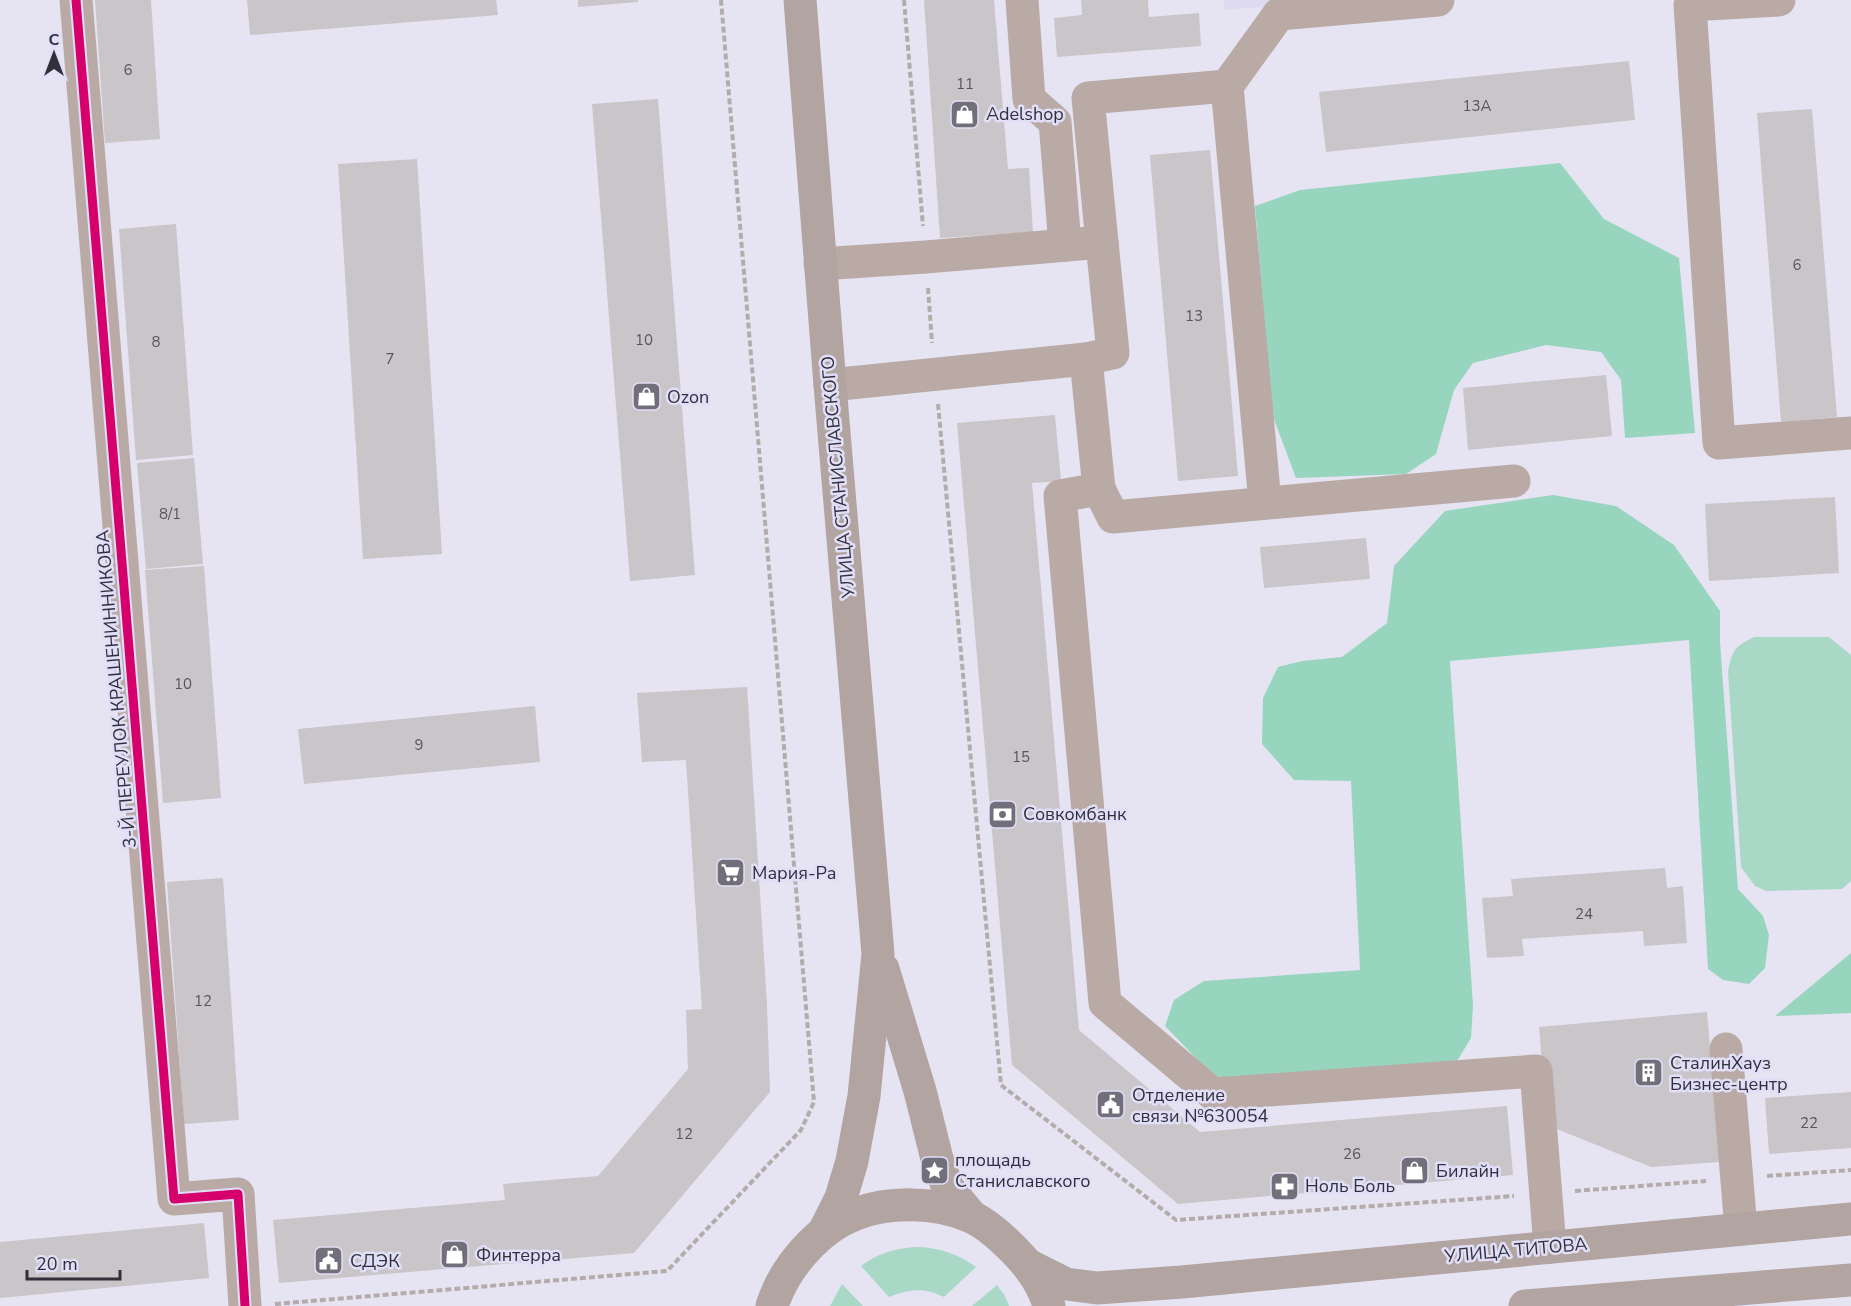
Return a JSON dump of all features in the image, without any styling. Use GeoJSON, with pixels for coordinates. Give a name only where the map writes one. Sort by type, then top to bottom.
{"type":"FeatureCollection","features":[{"type":"Feature","properties":{"kind":"main road","name":"УЛИЦА СТАНИСЛАВСКОГО"},"geometry":{"type":"LineString","coordinates":[[800,0],[878,954]]}},
{"type":"Feature","properties":{"kind":"main road"},"geometry":{"type":"LineString","coordinates":[[878,954],[920,1091],[937,1159],[948,1188],[971,1216],[1003,1238],[1030,1266],[1049,1306]]}},
{"type":"Feature","properties":{"kind":"main road"},"geometry":{"type":"LineString","coordinates":[[824,1232],[841,1198],[852,1161],[864,1096],[878,954]]}},
{"type":"Feature","properties":{"kind":"main road"},"geometry":{"type":"LineString","coordinates":[[767,1302],[793,1262],[824,1232],[856,1214],[894,1205],[938,1206],[971,1216]]}},
{"type":"Feature","properties":{"kind":"main road","name":"УЛИЦА ТИТОВА"},"geometry":{"type":"LineString","coordinates":[[1030,1266],[1066,1284],[1097,1288],[1851,1219]]}},
{"type":"Feature","properties":{"kind":"main road"},"geometry":{"type":"LineString","coordinates":[[1525,1306],[1746,1297],[1851,1280]]}},
{"type":"Feature","properties":{"kind":"street","name":"3-Й ПЕРЕУЛОК КРАШЕНИННИКОВА"},"geometry":{"type":"LineString","coordinates":[[76,0],[174,1199],[238,1194],[258,1305]]}},
{"type":"Feature","properties":{"kind":"street"},"geometry":{"type":"LineString","coordinates":[[1022,0],[1029,99],[1055,122],[1065,245]]}},
{"type":"Feature","properties":{"kind":"street"},"geometry":{"type":"LineString","coordinates":[[1264,503],[1227,86],[1279,14],[1438,0]]}},
{"type":"Feature","properties":{"kind":"street"},"geometry":{"type":"LineString","coordinates":[[1779,0],[1690,5],[1719,443],[1851,433]]}},
{"type":"Feature","properties":{"kind":"street"},"geometry":{"type":"LineString","coordinates":[[1055,122],[1088,98],[1227,86]]}},
{"type":"Feature","properties":{"kind":"street"},"geometry":{"type":"LineString","coordinates":[[830,385],[1086,359],[1113,353],[1088,98]]}},
{"type":"Feature","properties":{"kind":"street"},"geometry":{"type":"LineString","coordinates":[[820,264],[1102,242]]}},
{"type":"Feature","properties":{"kind":"street"},"geometry":{"type":"LineString","coordinates":[[1086,359],[1099,489],[1113,517],[1514,481]]}},
{"type":"Feature","properties":{"kind":"street"},"geometry":{"type":"LineString","coordinates":[[1099,489],[1060,496],[1105,1003],[1213,1094],[1536,1071],[1550,1246]]}},
{"type":"Feature","properties":{"kind":"street"},"geometry":{"type":"LineString","coordinates":[[1726,1049],[1741,1228]]}},
{"type":"Feature","properties":{"kind":"path"},"geometry":{"type":"LineString","coordinates":[[258,1305],[667,1271],[801,1130],[814,1102],[721,0]]}},
{"type":"Feature","properties":{"kind":"path"},"geometry":{"type":"LineString","coordinates":[[904,0],[935,374],[1001,1085],[1176,1220],[1851,1170]]}},
{"type":"Feature","properties":{"kind":"shaded area"},"geometry":{"type":"Polygon","coordinates":[[[1224,0],[1337,0],[1225,10],[1224,0]]]}},
{"type":"Feature","properties":{"kind":"green space"},"geometry":{"type":"Polygon","coordinates":[[[1560,163],[1604,219],[1679,258],[1695,433],[1625,438],[1621,380],[1601,352],[1546,345],[1473,363],[1454,390],[1436,454],[1406,474],[1296,478],[1272,414],[1255,206],[1300,190],[1560,163]]]}},
{"type":"Feature","properties":{"kind":"green space"},"geometry":{"type":"Polygon","coordinates":[[[1553,495],[1616,506],[1674,545],[1720,611],[1720,642],[1738,889],[1763,916],[1769,935],[1765,968],[1749,984],[1723,980],[1708,969],[1689,640],[1450,661],[1473,1005],[1471,1038],[1454,1066],[1219,1082],[1165,1026],[1174,1000],[1204,981],[1360,970],[1351,781],[1294,780],[1262,744],[1263,698],[1278,667],[1302,661],[1342,657],[1387,623],[1394,566],[1445,511],[1553,495]]]}},
{"type":"Feature","properties":{"kind":"green space"},"geometry":{"type":"Polygon","coordinates":[[[1754,637],[1829,637],[1851,655],[1851,881],[1842,889],[1766,891],[1755,886],[1741,867],[1728,671],[1735,649],[1754,637]]]}},
{"type":"Feature","properties":{"kind":"green space"},"geometry":{"type":"Polygon","coordinates":[[[1851,953],[1851,1013],[1775,1016],[1851,953]]]}},
{"type":"Feature","properties":{"kind":"green space"},"geometry":{"type":"Polygon","coordinates":[[[918,1247],[948,1253],[976,1267],[944,1297],[917,1290],[889,1297],[861,1266],[888,1252],[918,1247]]]}},
{"type":"Feature","properties":{"kind":"green space"},"geometry":{"type":"Polygon","coordinates":[[[842,1284],[863,1306],[830,1306],[842,1284]]]}},
{"type":"Feature","properties":{"kind":"green space"},"geometry":{"type":"Polygon","coordinates":[[[997,1285],[1009,1306],[972,1306],[997,1285]]]}},
{"type":"Feature","properties":{"kind":"building"},"geometry":{"type":"Polygon","coordinates":[[[95,0],[151,0],[160,139],[105,143],[95,0]]]}},
{"type":"Feature","properties":{"kind":"building"},"geometry":{"type":"Polygon","coordinates":[[[247,0],[496,0],[498,15],[250,35],[247,0]]]}},
{"type":"Feature","properties":{"kind":"building"},"geometry":{"type":"Polygon","coordinates":[[[578,0],[638,0],[638,2],[578,7],[578,0]]]}},
{"type":"Feature","properties":{"kind":"building"},"geometry":{"type":"Polygon","coordinates":[[[924,0],[994,0],[1008,169],[1029,168],[1033,232],[940,238],[924,0]]]}},
{"type":"Feature","properties":{"kind":"building"},"geometry":{"type":"Polygon","coordinates":[[[1081,0],[1148,0],[1149,17],[1199,13],[1201,46],[1057,57],[1054,18],[1082,15],[1081,0]]]}},
{"type":"Feature","properties":{"kind":"building"},"geometry":{"type":"Polygon","coordinates":[[[1629,61],[1635,120],[1326,152],[1319,92],[1629,61]]]}},
{"type":"Feature","properties":{"kind":"building"},"geometry":{"type":"Polygon","coordinates":[[[658,99],[695,575],[630,581],[592,104],[658,99]]]}},
{"type":"Feature","properties":{"kind":"building"},"geometry":{"type":"Polygon","coordinates":[[[1812,109],[1837,417],[1781,422],[1757,113],[1812,109]]]}},
{"type":"Feature","properties":{"kind":"building"},"geometry":{"type":"Polygon","coordinates":[[[1210,150],[1238,476],[1178,481],[1150,155],[1210,150]]]}},
{"type":"Feature","properties":{"kind":"building"},"geometry":{"type":"Polygon","coordinates":[[[417,159],[442,554],[363,559],[338,164],[417,159]]]}},
{"type":"Feature","properties":{"kind":"building"},"geometry":{"type":"Polygon","coordinates":[[[176,224],[193,455],[136,460],[119,229],[176,224]]]}},
{"type":"Feature","properties":{"kind":"building"},"geometry":{"type":"Polygon","coordinates":[[[1606,375],[1612,436],[1468,450],[1463,388],[1606,375]]]}},
{"type":"Feature","properties":{"kind":"building"},"geometry":{"type":"Polygon","coordinates":[[[1055,415],[1061,481],[1032,483],[1079,1030],[1200,1132],[1507,1106],[1513,1175],[1178,1204],[1012,1065],[957,423],[1055,415]]]}},
{"type":"Feature","properties":{"kind":"building"},"geometry":{"type":"Polygon","coordinates":[[[194,458],[203,564],[146,569],[137,463],[194,458]]]}},
{"type":"Feature","properties":{"kind":"building"},"geometry":{"type":"Polygon","coordinates":[[[1835,497],[1839,573],[1709,581],[1705,504],[1835,497]]]}},
{"type":"Feature","properties":{"kind":"building"},"geometry":{"type":"Polygon","coordinates":[[[1366,538],[1370,579],[1264,588],[1260,547],[1366,538]]]}},
{"type":"Feature","properties":{"kind":"building"},"geometry":{"type":"Polygon","coordinates":[[[204,566],[221,798],[163,803],[145,570],[204,566]]]}},
{"type":"Feature","properties":{"kind":"building"},"geometry":{"type":"Polygon","coordinates":[[[747,687],[767,1005],[770,1092],[634,1253],[279,1283],[273,1220],[505,1200],[503,1184],[598,1176],[688,1069],[686,1010],[702,1009],[686,760],[642,762],[637,693],[747,687]]]}},
{"type":"Feature","properties":{"kind":"building"},"geometry":{"type":"Polygon","coordinates":[[[535,706],[540,762],[304,784],[298,729],[535,706]]]}},
{"type":"Feature","properties":{"kind":"building"},"geometry":{"type":"Polygon","coordinates":[[[1665,868],[1667,888],[1683,886],[1687,943],[1644,946],[1643,931],[1522,939],[1524,956],[1487,958],[1482,898],[1513,896],[1511,879],[1665,868]]]}},
{"type":"Feature","properties":{"kind":"building"},"geometry":{"type":"Polygon","coordinates":[[[223,878],[239,1120],[184,1124],[167,882],[223,878]]]}},
{"type":"Feature","properties":{"kind":"building","name":"СталинХауз Бизнес-центр"},"geometry":{"type":"Polygon","coordinates":[[[1707,1012],[1720,1162],[1651,1167],[1547,1125],[1539,1027],[1707,1012]]]}},
{"type":"Feature","properties":{"kind":"building"},"geometry":{"type":"Polygon","coordinates":[[[1851,1092],[1851,1148],[1769,1154],[1765,1098],[1851,1092]]]}},
{"type":"Feature","properties":{"kind":"building"},"geometry":{"type":"Polygon","coordinates":[[[204,1223],[209,1278],[0,1298],[0,1242],[204,1223]]]}},
{"type":"Feature","properties":{"kind":"cycle path"},"geometry":{"type":"LineString","coordinates":[[76,0],[174,1199],[238,1194],[245,1306]]}},
{"type":"Feature","properties":{"kind":"place","name":"Adelshop"},"geometry":{"type":"Point","coordinates":[965,114]}},
{"type":"Feature","properties":{"kind":"place","name":"Ozon"},"geometry":{"type":"Point","coordinates":[646,397]}},
{"type":"Feature","properties":{"kind":"place","name":"Совкомбанк"},"geometry":{"type":"Point","coordinates":[1002,814]}},
{"type":"Feature","properties":{"kind":"place","name":"Мария-Ра"},"geometry":{"type":"Point","coordinates":[731,873]}},
{"type":"Feature","properties":{"kind":"place","name":"СталинХауз Бизнес-центр"},"geometry":{"type":"Point","coordinates":[1649,1073]}},
{"type":"Feature","properties":{"kind":"place","name":"Отделение связи №630054"},"geometry":{"type":"Point","coordinates":[1111,1105]}},
{"type":"Feature","properties":{"kind":"place","name":"площадь Станиславского"},"geometry":{"type":"Point","coordinates":[934,1170]}},
{"type":"Feature","properties":{"kind":"place","name":"Билайн"},"geometry":{"type":"Point","coordinates":[1415,1171]}},
{"type":"Feature","properties":{"kind":"place","name":"Ноль Боль"},"geometry":{"type":"Point","coordinates":[1284,1186]}},
{"type":"Feature","properties":{"kind":"place","name":"Финтерра"},"geometry":{"type":"Point","coordinates":[455,1255]}},
{"type":"Feature","properties":{"kind":"place","name":"СДЭК"},"geometry":{"type":"Point","coordinates":[329,1261]}}]}
